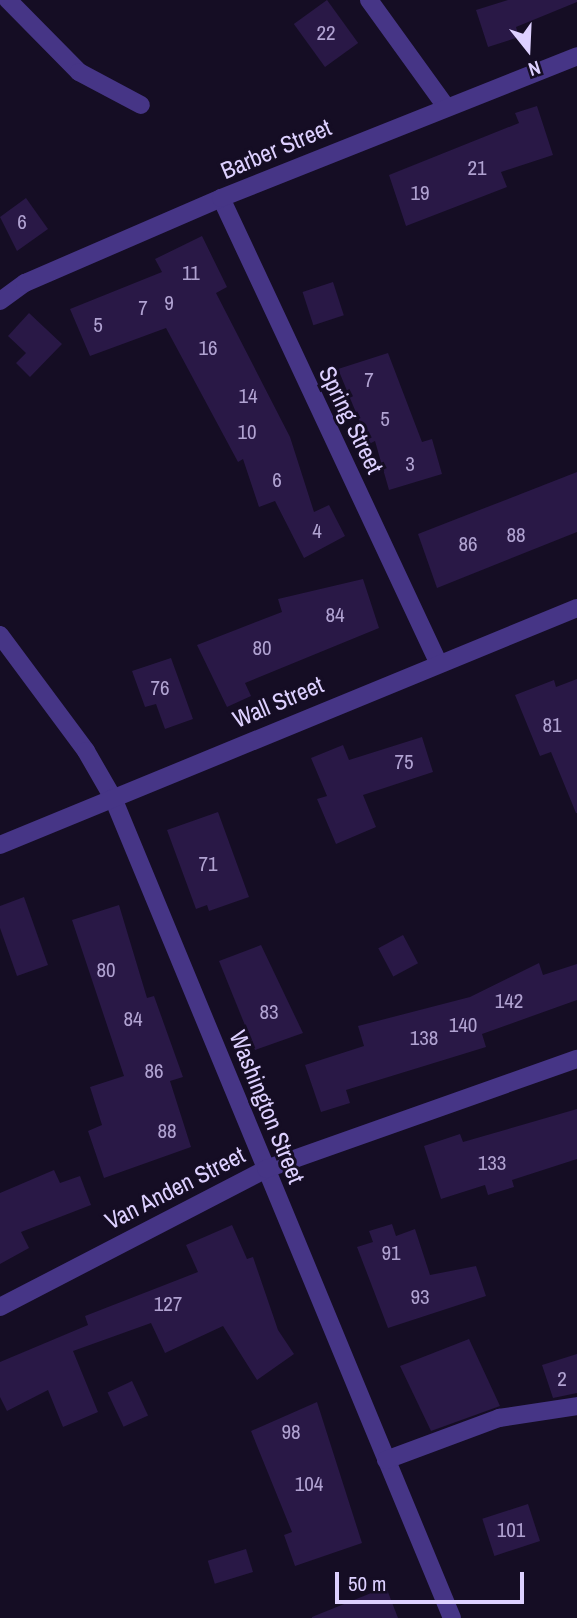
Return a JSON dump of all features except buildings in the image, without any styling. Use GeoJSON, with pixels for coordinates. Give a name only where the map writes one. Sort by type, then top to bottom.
{"type":"FeatureCollection","features":[{"type":"Feature","properties":{"kind":"street"},"geometry":{"type":"LineString","coordinates":[[8,0],[79,72],[141,106]]}},
{"type":"Feature","properties":{"kind":"street"},"geometry":{"type":"LineString","coordinates":[[369,0],[444,104]]}},
{"type":"Feature","properties":{"kind":"street","name":"Barber Street"},"geometry":{"type":"LineString","coordinates":[[0,301],[25,283],[221,198],[444,104],[577,56]]}},
{"type":"Feature","properties":{"kind":"street","name":"Spring Street"},"geometry":{"type":"LineString","coordinates":[[221,198],[438,662]]}},
{"type":"Feature","properties":{"kind":"street","name":"Wall Street"},"geometry":{"type":"LineString","coordinates":[[0,845],[438,662],[577,608]]}},
{"type":"Feature","properties":{"kind":"street","name":"Washington Street"},"geometry":{"type":"LineString","coordinates":[[0,635],[86,751],[113,798],[452,1618]]}},
{"type":"Feature","properties":{"kind":"street","name":"Van Anden Street"},"geometry":{"type":"LineString","coordinates":[[0,1307],[266,1169],[577,1059]]}},
{"type":"Feature","properties":{"kind":"street"},"geometry":{"type":"LineString","coordinates":[[386,1460],[499,1418],[577,1406]]}}]}
